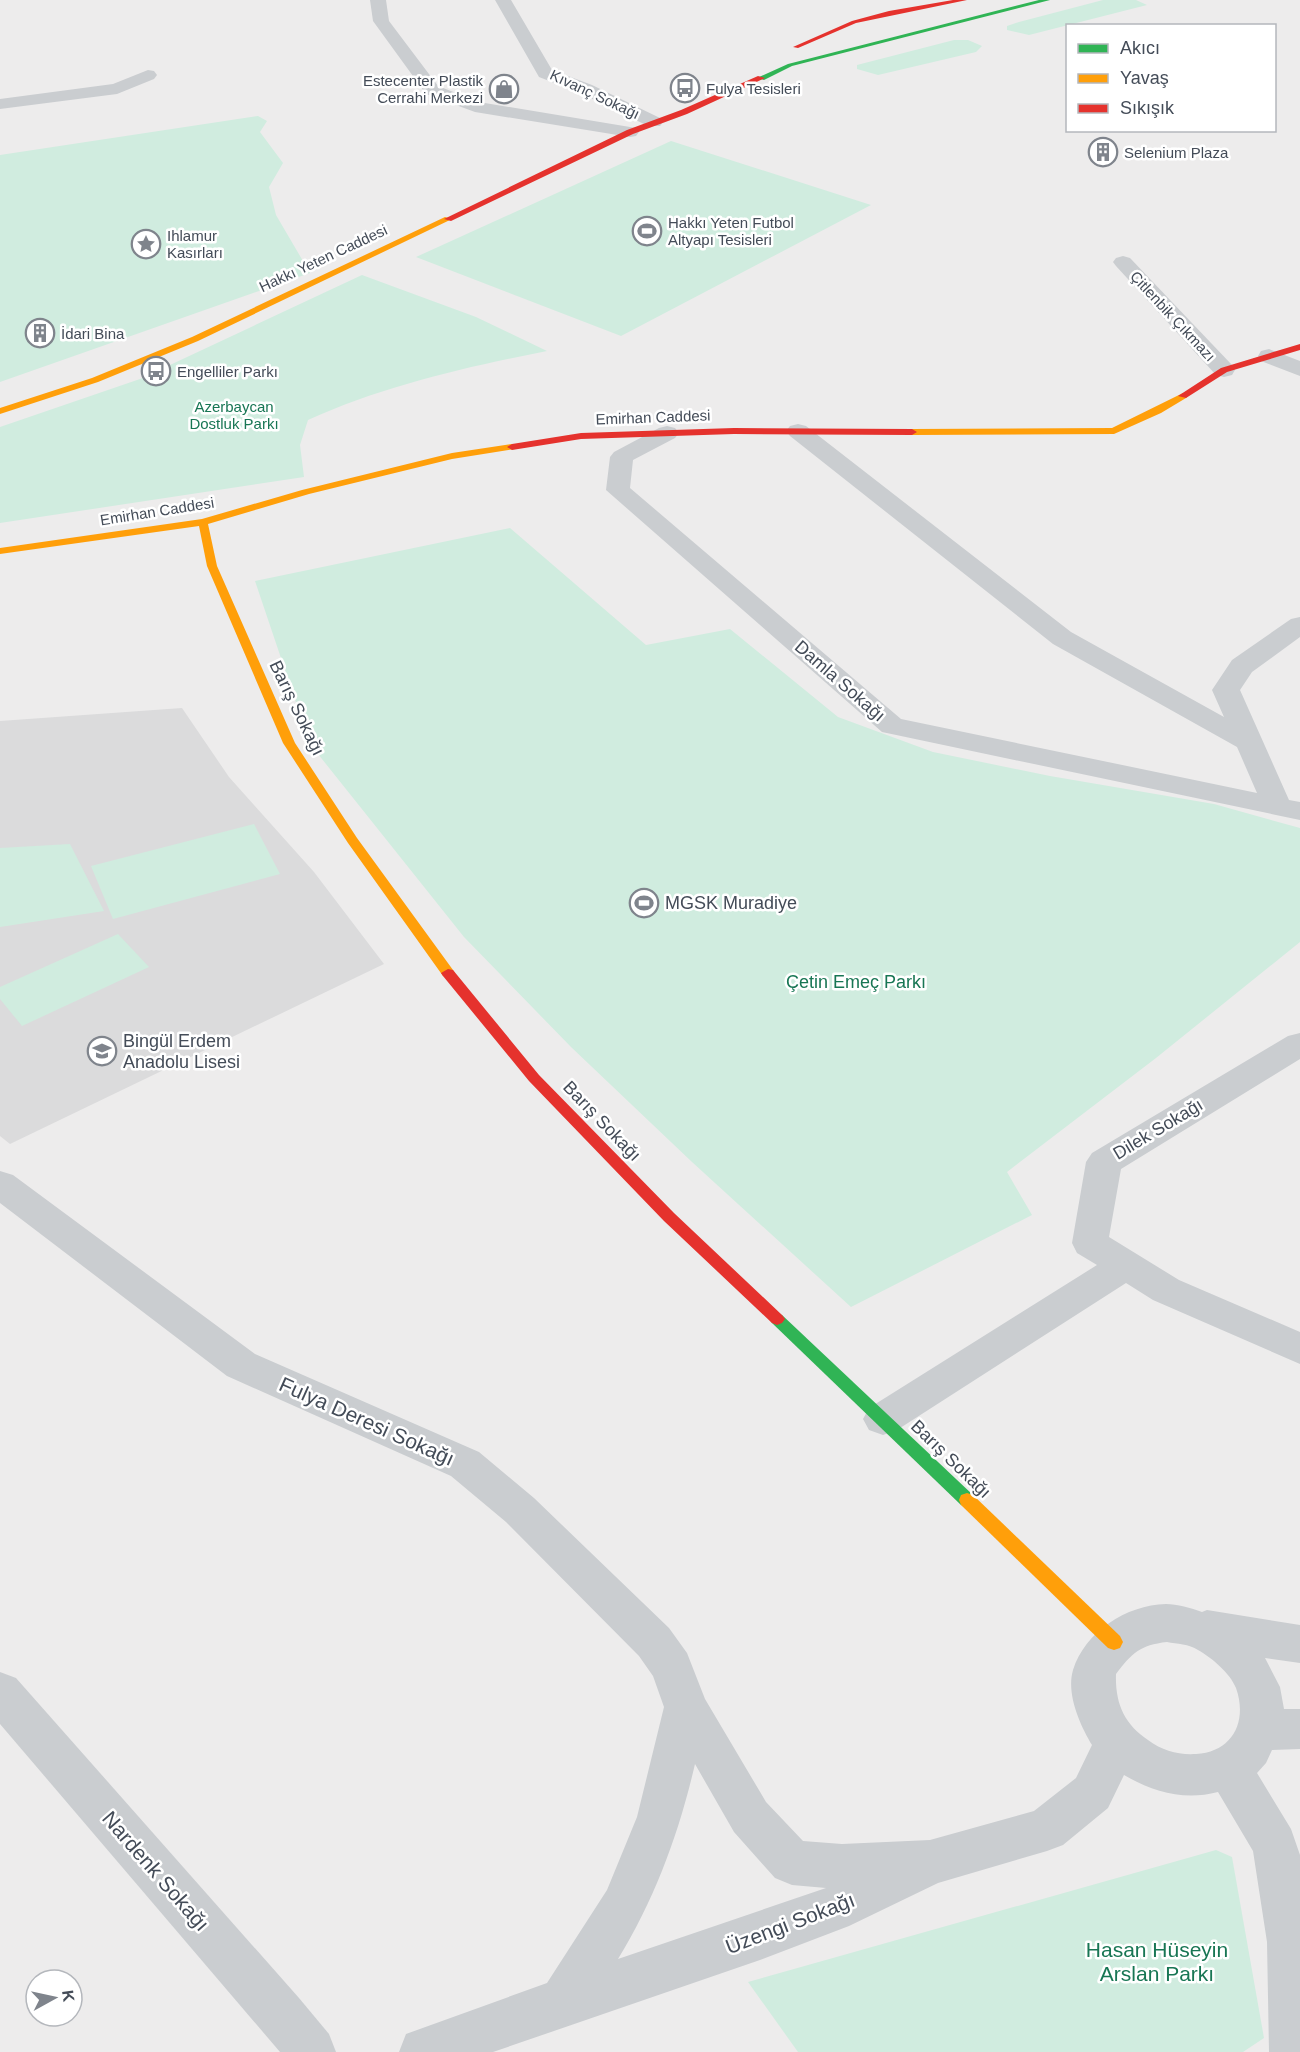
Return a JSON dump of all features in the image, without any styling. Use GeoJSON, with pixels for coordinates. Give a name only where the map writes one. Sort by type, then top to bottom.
{"type":"FeatureCollection","features":[{"type":"Feature","properties":{"kind":"main road","name":"Hakkı Yeten Caddesi"},"geometry":{"type":"LineString","coordinates":[[654,122],[681,101],[854,22],[889,13],[964,0]]}},
{"type":"Feature","properties":{"kind":"main road"},"geometry":{"type":"LineString","coordinates":[[951,26],[932,23],[935,14],[995,0]]}},
{"type":"Feature","properties":{"kind":"main road","name":"Hakkı Yeten Caddesi"},"geometry":{"type":"LineString","coordinates":[[0,411],[95,380],[195,339],[630,132],[684,112],[790,65],[1047,0]]}},
{"type":"Feature","properties":{"kind":"main road"},"geometry":{"type":"LineString","coordinates":[[823,56],[845,47],[898,37],[899,34],[878,26],[854,22]]}},
{"type":"Feature","properties":{"kind":"main road","name":"Emirhan Caddesi"},"geometry":{"type":"LineString","coordinates":[[0,551],[203,522],[306,492],[452,456],[581,436],[798,431],[1114,431],[1158,411],[1224,370],[1300,347]]}},
{"type":"Feature","properties":{"kind":"main road","name":"Barış Sokağı"},"geometry":{"type":"LineString","coordinates":[[203,522],[212,566],[290,743],[352,840],[434,956],[534,1078],[669,1218],[883,1419],[1114,1642]]}},
{"type":"Feature","properties":{"kind":"street"},"geometry":{"type":"LineString","coordinates":[[378,0],[381,21],[432,90],[475,107],[630,132]]}},
{"type":"Feature","properties":{"kind":"street","name":"Kıvanç Sokağı"},"geometry":{"type":"LineString","coordinates":[[503,0],[546,73],[586,88],[654,122]]}},
{"type":"Feature","properties":{"kind":"street"},"geometry":{"type":"LineString","coordinates":[[0,105],[117,88],[148,75]]}},
{"type":"Feature","properties":{"kind":"street","name":"Çitlenbik Çıkmazı"},"geometry":{"type":"LineString","coordinates":[[1123,262],[1224,370]]}},
{"type":"Feature","properties":{"kind":"street"},"geometry":{"type":"LineString","coordinates":[[1269,357],[1300,369]]}},
{"type":"Feature","properties":{"kind":"street"},"geometry":{"type":"LineString","coordinates":[[798,431],[1062,638],[1250,742]]}},
{"type":"Feature","properties":{"kind":"street","name":"Damla Sokağı"},"geometry":{"type":"LineString","coordinates":[[667,433],[622,457],[618,490],[892,726],[1289,809]]}},
{"type":"Feature","properties":{"kind":"street"},"geometry":{"type":"LineString","coordinates":[[1289,809],[1250,742],[1226,690],[1242,666],[1300,625]]}},
{"type":"Feature","properties":{"kind":"street","name":"Dilek Sokağı"},"geometry":{"type":"LineString","coordinates":[[1300,1044],[1104,1162],[1090,1243],[1166,1290],[1300,1349]]}},
{"type":"Feature","properties":{"kind":"street","name":"Fulya Deresi Sokağı"},"geometry":{"type":"LineString","coordinates":[[0,1185],[241,1365],[465,1464],[520,1510],[654,1642],[672,1667],[686,1707],[750,1817],[792,1862],[842,1867],[930,1863]]}},
{"type":"Feature","properties":{"kind":"street"},"geometry":{"type":"LineString","coordinates":[[883,1419],[1126,1265]]}},
{"type":"Feature","properties":{"kind":"street"},"geometry":{"type":"LineString","coordinates":[[1192,1627],[1219,1639],[1240,1657],[1256,1681],[1263,1706],[1280,1730],[1228,1768],[1201,1776],[1171,1773],[1142,1762],[1117,1742],[1101,1719],[1094,1694],[1095,1670],[1114,1642],[1143,1625],[1167,1623],[1300,1644]]}},
{"type":"Feature","properties":{"kind":"street","name":"Nardenk Sokağı"},"geometry":{"type":"LineString","coordinates":[[0,1692],[282,2015],[311,2052]]}},
{"type":"Feature","properties":{"kind":"street"},"geometry":{"type":"LineString","coordinates":[[563,2002],[624,1906],[660,1817],[686,1707]]}},
{"type":"Feature","properties":{"kind":"street","name":"Üzengi Sokağı"},"geometry":{"type":"LineString","coordinates":[[424,2052],[849,1903],[930,1863],[1047,1829],[1092,1793],[1117,1742]]}},
{"type":"Feature","properties":{"kind":"street"},"geometry":{"type":"LineString","coordinates":[[1228,1768],[1275,1845],[1291,1942],[1294,2052]]}},
{"type":"Feature","properties":{"kind":"shaded area"},"geometry":{"type":"Polygon","coordinates":[[[182,708],[229,777],[314,872],[384,964],[10,1144],[0,1136],[0,721],[182,708]]]}},
{"type":"Feature","properties":{"kind":"green space"},"geometry":{"type":"Polygon","coordinates":[[[1103,0],[1136,0],[1147,5],[1029,35],[1007,30],[1007,26],[1103,0]]]}},
{"type":"Feature","properties":{"kind":"green space"},"geometry":{"type":"Polygon","coordinates":[[[954,40],[968,40],[982,46],[976,52],[878,75],[857,69],[857,65],[954,40]]]}},
{"type":"Feature","properties":{"kind":"green space","name":"Ihlamur Kasırları"},"geometry":{"type":"Polygon","coordinates":[[[258,116],[267,121],[260,132],[283,163],[269,187],[276,215],[310,273],[0,382],[0,155],[258,116]]]}},
{"type":"Feature","properties":{"kind":"green space","name":"Hakkı Yeten Futbol Altyapı Tesisleri"},"geometry":{"type":"Polygon","coordinates":[[[671,141],[871,205],[621,336],[416,257],[671,141]]]}},
{"type":"Feature","properties":{"kind":"green space","name":"Azerbaycan Dostluk Parkı"},"geometry":{"type":"Polygon","coordinates":[[[362,275],[476,317],[547,351],[395,387],[308,420],[300,445],[304,477],[0,523],[0,427],[140,379],[362,275]]]}},
{"type":"Feature","properties":{"kind":"green space","name":"Çetin Emeç Parkı"},"geometry":{"type":"Polygon","coordinates":[[[510,528],[646,645],[730,629],[838,717],[933,752],[1050,776],[1214,804],[1300,828],[1300,942],[1156,1058],[1007,1172],[1032,1215],[851,1307],[692,1162],[571,1047],[464,937],[310,744],[255,581],[510,528]]]}},
{"type":"Feature","properties":{"kind":"green space"},"geometry":{"type":"Polygon","coordinates":[[[254,824],[280,874],[113,919],[91,866],[254,824]]]}},
{"type":"Feature","properties":{"kind":"green space"},"geometry":{"type":"Polygon","coordinates":[[[70,844],[104,911],[0,927],[0,848],[70,844]]]}},
{"type":"Feature","properties":{"kind":"green space"},"geometry":{"type":"Polygon","coordinates":[[[118,934],[149,967],[22,1026],[0,999],[0,987],[118,934]]]}},
{"type":"Feature","properties":{"kind":"green space","name":"Hasan Hüseyin Arslan Parkı"},"geometry":{"type":"Polygon","coordinates":[[[1216,1850],[1232,1857],[1264,2038],[1243,2052],[798,2052],[748,1982],[1216,1850]]]}},
{"type":"Feature","properties":{"kind":"traffic: fast"},"geometry":{"type":"LineString","coordinates":[[761,78],[790,65],[1047,0]]}},
{"type":"Feature","properties":{"kind":"traffic: fast"},"geometry":{"type":"LineString","coordinates":[[777,1319],[967,1500]]}},
{"type":"Feature","properties":{"kind":"traffic: slow"},"geometry":{"type":"LineString","coordinates":[[0,411],[95,380],[195,339],[448,219]]}},
{"type":"Feature","properties":{"kind":"traffic: slow"},"geometry":{"type":"LineString","coordinates":[[912,432],[1114,431],[1158,411],[1183,396]]}},
{"type":"Feature","properties":{"kind":"traffic: slow"},"geometry":{"type":"LineString","coordinates":[[0,551],[203,522],[306,492],[452,456],[512,447]]}},
{"type":"Feature","properties":{"kind":"traffic: slow"},"geometry":{"type":"LineString","coordinates":[[203,522],[212,566],[289,743],[352,840],[448,973]]}},
{"type":"Feature","properties":{"kind":"traffic: slow"},"geometry":{"type":"LineString","coordinates":[[967,1500],[1114,1642]]}},
{"type":"Feature","properties":{"kind":"traffic: jam"},"geometry":{"type":"LineString","coordinates":[[796,47],[854,22],[889,13],[964,0]]}},
{"type":"Feature","properties":{"kind":"traffic: jam"},"geometry":{"type":"LineString","coordinates":[[448,219],[630,132],[684,112],[761,78]]}},
{"type":"Feature","properties":{"kind":"traffic: jam"},"geometry":{"type":"LineString","coordinates":[[1183,396],[1224,370],[1300,347]]}},
{"type":"Feature","properties":{"kind":"traffic: jam"},"geometry":{"type":"LineString","coordinates":[[512,447],[581,436],[734,431],[912,432]]}},
{"type":"Feature","properties":{"kind":"traffic: jam"},"geometry":{"type":"LineString","coordinates":[[448,973],[534,1078],[669,1217],[777,1319]]}},
{"type":"Feature","properties":{"kind":"place","name":"Fulya Tesisleri"},"geometry":{"type":"Point","coordinates":[685,88]}},
{"type":"Feature","properties":{"kind":"place","name":"Estecenter Plastik Cerrahi Merkezi"},"geometry":{"type":"Point","coordinates":[504,89]}},
{"type":"Feature","properties":{"kind":"place","name":"Selenium Plaza"},"geometry":{"type":"Point","coordinates":[1103,152]}},
{"type":"Feature","properties":{"kind":"place","name":"Hakkı Yeten Futbol Altyapı Tesisleri"},"geometry":{"type":"Point","coordinates":[647,231]}},
{"type":"Feature","properties":{"kind":"place","name":"Ihlamur Kasırları"},"geometry":{"type":"Point","coordinates":[146,244]}},
{"type":"Feature","properties":{"kind":"place","name":"İdari Bina"},"geometry":{"type":"Point","coordinates":[40,333]}},
{"type":"Feature","properties":{"kind":"place","name":"Engelliler Parkı"},"geometry":{"type":"Point","coordinates":[156,371]}},
{"type":"Feature","properties":{"kind":"place","name":"MGSK Muradiye"},"geometry":{"type":"Point","coordinates":[644,903]}},
{"type":"Feature","properties":{"kind":"place","name":"Bingül Erdem Anadolu Lisesi"},"geometry":{"type":"Point","coordinates":[102,1051]}}]}
